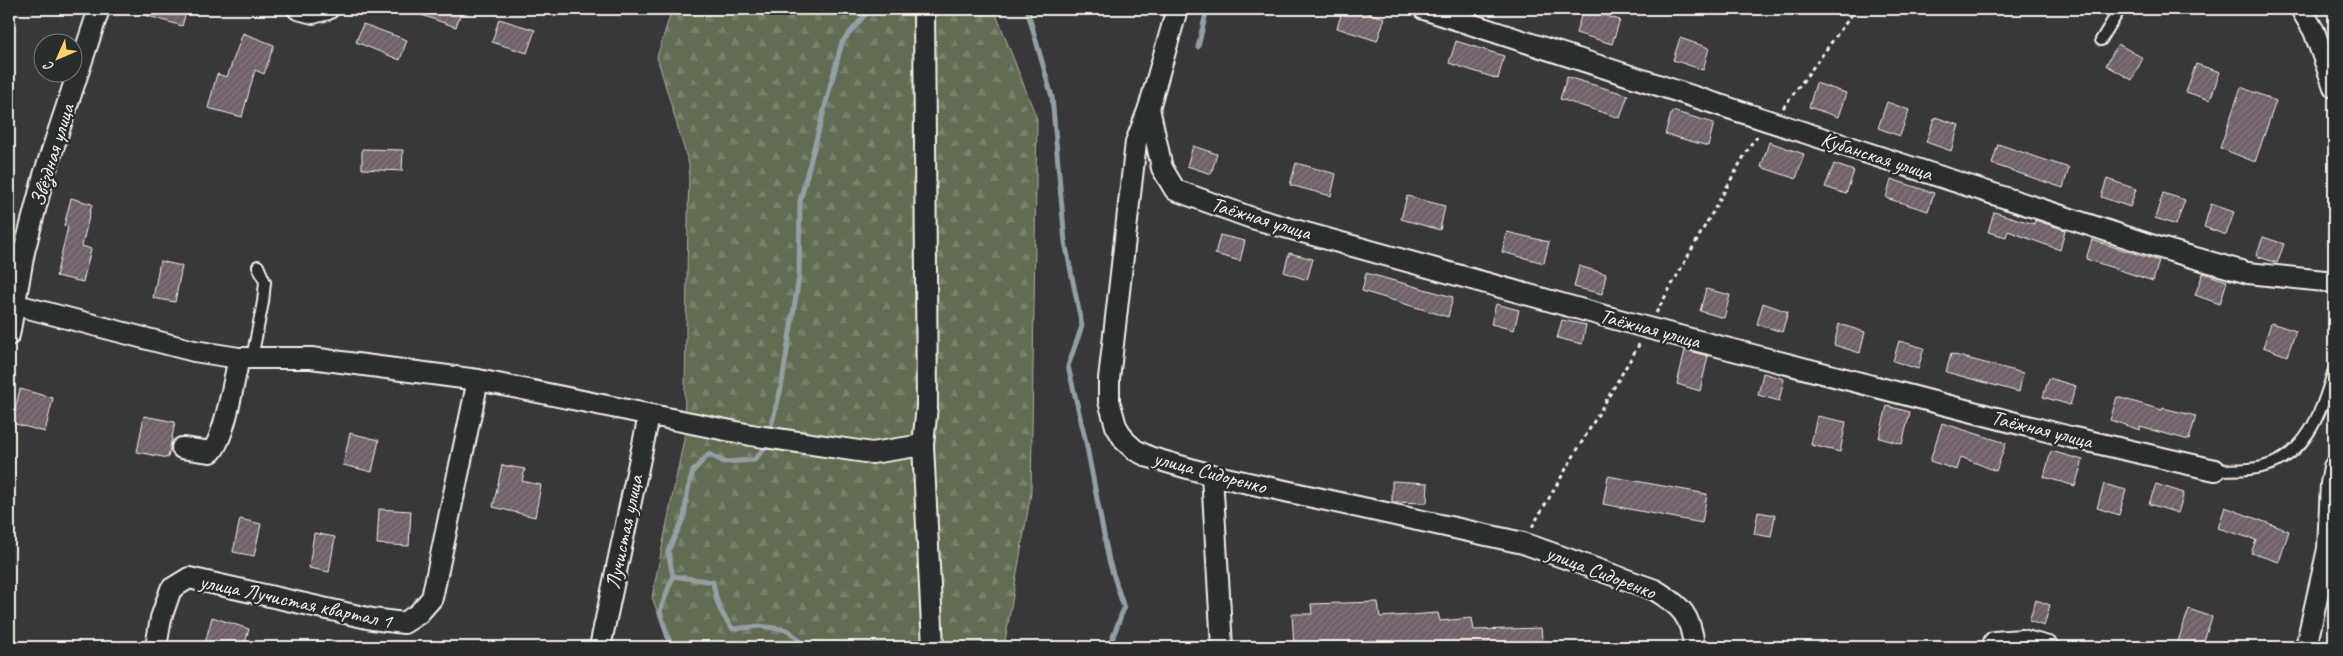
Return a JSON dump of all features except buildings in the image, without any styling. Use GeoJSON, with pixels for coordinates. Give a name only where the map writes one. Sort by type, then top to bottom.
{"type":"FeatureCollection","features":[{"type":"Feature","properties":{"kind":"street","name":"Звёздная улица"},"geometry":{"type":"LineString","coordinates":[[9,335],[12,304],[44,175],[99,9]]}},
{"type":"Feature","properties":{"kind":"street"},"geometry":{"type":"LineString","coordinates":[[298,9],[313,13],[328,9]]}},
{"type":"Feature","properties":{"kind":"street"},"geometry":{"type":"LineString","coordinates":[[924,9],[927,406],[923,445],[933,647]]}},
{"type":"Feature","properties":{"kind":"street","name":"улица Сидоренко"},"geometry":{"type":"LineString","coordinates":[[1176,9],[1149,108],[1136,142],[1130,184],[1109,379],[1109,401],[1116,426],[1125,441],[1135,450],[1212,475],[1523,543],[1655,590],[1674,601],[1684,611],[1689,622],[1694,647]]}},
{"type":"Feature","properties":{"kind":"street","name":"Кубанская улица"},"geometry":{"type":"LineString","coordinates":[[1424,9],[2157,247],[2248,273],[2334,282]]}},
{"type":"Feature","properties":{"kind":"street"},"geometry":{"type":"LineString","coordinates":[[2301,9],[2314,31],[2334,87]]}},
{"type":"Feature","properties":{"kind":"street","name":"Таёжная улица"},"geometry":{"type":"LineString","coordinates":[[1149,108],[1162,168],[1175,190],[1252,218],[1658,331],[2070,437],[2215,470]]}},
{"type":"Feature","properties":{"kind":"street"},"geometry":{"type":"LineString","coordinates":[[12,304],[194,351],[245,358],[311,358],[478,380],[649,416],[751,435],[872,453],[923,445]]}},
{"type":"Feature","properties":{"kind":"street"},"geometry":{"type":"LineString","coordinates":[[182,448],[211,452],[215,448],[245,358]]}},
{"type":"Feature","properties":{"kind":"street","name":"улица Лучистая квартал 1"},"geometry":{"type":"LineString","coordinates":[[156,647],[161,618],[171,589],[189,578],[372,619],[404,623],[418,614],[432,598],[478,380]]}},
{"type":"Feature","properties":{"kind":"street","name":"Лучистая улица"},"geometry":{"type":"LineString","coordinates":[[600,647],[649,416]]}},
{"type":"Feature","properties":{"kind":"street"},"geometry":{"type":"LineString","coordinates":[[2306,647],[2328,549],[2331,484],[2334,466]]}},
{"type":"Feature","properties":{"kind":"street"},"geometry":{"type":"LineString","coordinates":[[1212,475],[1222,647]]}},
{"type":"Feature","properties":{"kind":"street"},"geometry":{"type":"LineString","coordinates":[[1994,642],[2022,640],[2048,647]]}},
{"type":"Feature","properties":{"kind":"lane"},"geometry":{"type":"LineString","coordinates":[[2101,40],[2120,9]]}},
{"type":"Feature","properties":{"kind":"lane"},"geometry":{"type":"LineString","coordinates":[[245,358],[265,282],[258,266]]}},
{"type":"Feature","properties":{"kind":"lane"},"geometry":{"type":"LineString","coordinates":[[2215,470],[2261,468],[2286,458],[2298,449],[2317,417],[2334,370]]}},
{"type":"Feature","properties":{"kind":"path"},"geometry":{"type":"LineString","coordinates":[[1773,122],[1856,9]]}},
{"type":"Feature","properties":{"kind":"green space"},"geometry":{"type":"Polygon","coordinates":[[[672,9],[994,9],[1037,119],[1031,493],[1004,647],[670,647],[652,597],[684,439],[689,165],[657,57],[672,9]]]}},
{"type":"Feature","properties":{"kind":"waterway"},"geometry":{"type":"LineString","coordinates":[[769,434],[781,388],[799,277],[800,201],[842,42],[870,9]]}},
{"type":"Feature","properties":{"kind":"waterway"},"geometry":{"type":"LineString","coordinates":[[1027,9],[1052,97],[1065,242],[1082,326],[1068,366],[1086,442],[1109,561],[1124,608],[1109,647]]}},
{"type":"Feature","properties":{"kind":"waterway"},"geometry":{"type":"LineString","coordinates":[[1198,47],[1207,9]]}},
{"type":"Feature","properties":{"kind":"waterway"},"geometry":{"type":"LineString","coordinates":[[674,647],[668,638],[660,611],[673,576],[668,551],[684,517],[693,471],[709,454],[724,462],[754,460],[765,448],[767,442]]}},
{"type":"Feature","properties":{"kind":"waterway"},"geometry":{"type":"LineString","coordinates":[[673,576],[713,582],[719,607],[733,629],[760,626],[788,630],[804,645],[803,647]]}}]}
